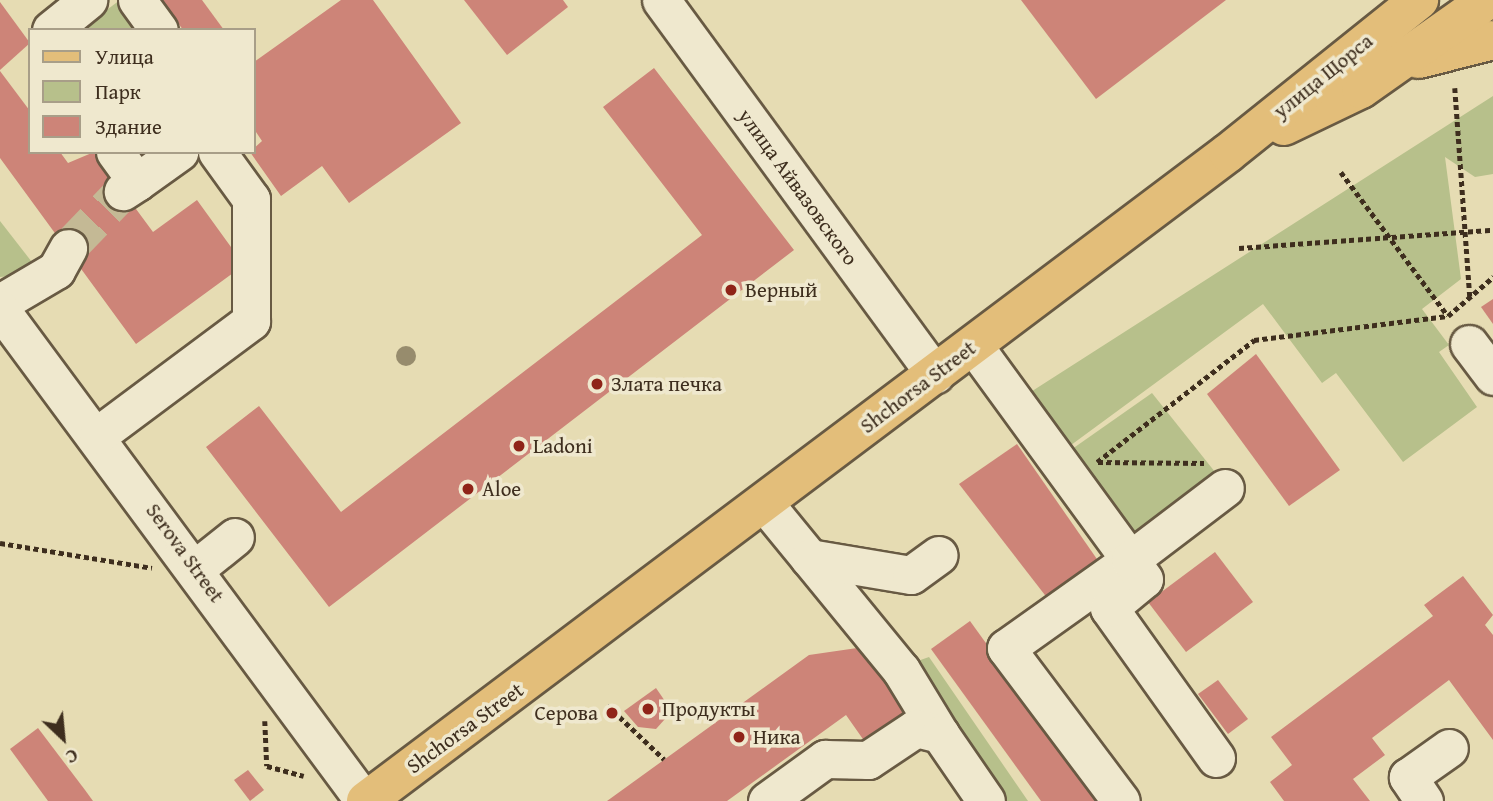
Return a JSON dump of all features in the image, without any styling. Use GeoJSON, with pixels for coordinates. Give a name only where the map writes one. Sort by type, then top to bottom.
{"type":"FeatureCollection","features":[{"type":"Feature","properties":{"kind":"main road","name":"улица Щорса"},"geometry":{"type":"LineString","coordinates":[[1228,153],[1419,0]]}},
{"type":"Feature","properties":{"kind":"main road","name":"Shchorsa Street"},"geometry":{"type":"LineString","coordinates":[[365,801],[765,504],[1228,153],[1397,65],[1487,0]]}},
{"type":"Feature","properties":{"kind":"main road"},"geometry":{"type":"LineString","coordinates":[[1397,65],[1493,40]]}},
{"type":"Feature","properties":{"kind":"street"},"geometry":{"type":"LineString","coordinates":[[53,28],[88,0]]}},
{"type":"Feature","properties":{"kind":"street"},"geometry":{"type":"LineString","coordinates":[[137,0],[158,28]]}},
{"type":"Feature","properties":{"kind":"street","name":"улица Айвазовского"},"geometry":{"type":"LineString","coordinates":[[661,0],[935,375]]}},
{"type":"Feature","properties":{"kind":"street"},"geometry":{"type":"LineString","coordinates":[[116,154],[130,187],[176,154]]}},
{"type":"Feature","properties":{"kind":"street"},"geometry":{"type":"LineString","coordinates":[[98,435],[251,321],[251,199],[218,154]]}},
{"type":"Feature","properties":{"kind":"street"},"geometry":{"type":"LineString","coordinates":[[0,303],[57,270],[68,248]]}},
{"type":"Feature","properties":{"kind":"street","name":"Serova Street"},"geometry":{"type":"LineString","coordinates":[[0,309],[98,435],[181,569],[365,801]]}},
{"type":"Feature","properties":{"kind":"street"},"geometry":{"type":"LineString","coordinates":[[1458,330],[1493,376]]}},
{"type":"Feature","properties":{"kind":"street"},"geometry":{"type":"LineString","coordinates":[[974,346],[1144,579],[1109,608],[1216,758]]}},
{"type":"Feature","properties":{"kind":"street"},"geometry":{"type":"LineString","coordinates":[[1121,801],[1006,648],[1130,561],[1221,476]]}},
{"type":"Feature","properties":{"kind":"street"},"geometry":{"type":"LineString","coordinates":[[765,504],[901,670],[940,734],[986,801]]}},
{"type":"Feature","properties":{"kind":"street"},"geometry":{"type":"LineString","coordinates":[[181,569],[235,537]]}},
{"type":"Feature","properties":{"kind":"street"},"geometry":{"type":"LineString","coordinates":[[809,558],[911,575],[939,555]]}},
{"type":"Feature","properties":{"kind":"street"},"geometry":{"type":"LineString","coordinates":[[767,801],[825,759],[868,760],[916,728],[940,734]]}},
{"type":"Feature","properties":{"kind":"street"},"geometry":{"type":"LineString","coordinates":[[1424,801],[1408,777],[1449,747]]}},
{"type":"Feature","properties":{"kind":"path"},"geometry":{"type":"LineString","coordinates":[[1455,88],[1468,230],[1470,296],[1458,330]]}},
{"type":"Feature","properties":{"kind":"path"},"geometry":{"type":"LineString","coordinates":[[1340,172],[1458,330]]}},
{"type":"Feature","properties":{"kind":"path"},"geometry":{"type":"LineString","coordinates":[[1239,247],[1390,240],[1468,230],[1493,230]]}},
{"type":"Feature","properties":{"kind":"path"},"geometry":{"type":"LineString","coordinates":[[1470,296],[1493,277]]}},
{"type":"Feature","properties":{"kind":"path"},"geometry":{"type":"LineString","coordinates":[[1087,470],[1254,340],[1458,330]]}},
{"type":"Feature","properties":{"kind":"path"},"geometry":{"type":"LineString","coordinates":[[1097,462],[1221,476]]}},
{"type":"Feature","properties":{"kind":"path"},"geometry":{"type":"LineString","coordinates":[[0,543],[181,569]]}},
{"type":"Feature","properties":{"kind":"path"},"geometry":{"type":"LineString","coordinates":[[264,705],[267,766],[304,776]]}},
{"type":"Feature","properties":{"kind":"path"},"geometry":{"type":"LineString","coordinates":[[607,705],[664,760]]}},
{"type":"Feature","properties":{"kind":"green space"},"geometry":{"type":"Polygon","coordinates":[[[120,0],[144,28],[83,28],[120,0]]]}},
{"type":"Feature","properties":{"kind":"green space"},"geometry":{"type":"Polygon","coordinates":[[[1493,96],[1493,174],[1475,177],[1445,157],[1461,279],[1422,309],[1449,345],[1439,352],[1477,407],[1403,462],[1336,373],[1322,383],[1263,304],[1067,448],[1026,395],[1493,96]]]}},
{"type":"Feature","properties":{"kind":"green space"},"geometry":{"type":"Polygon","coordinates":[[[0,221],[35,266],[20,275],[0,277],[0,221]]]}},
{"type":"Feature","properties":{"kind":"green space"},"geometry":{"type":"Polygon","coordinates":[[[1152,393],[1223,482],[1132,552],[1065,454],[1152,393]]]}},
{"type":"Feature","properties":{"kind":"green space"},"geometry":{"type":"Polygon","coordinates":[[[929,657],[1028,801],[1006,801],[909,664],[929,657]]]}},
{"type":"Feature","properties":{"kind":"building"},"geometry":{"type":"Polygon","coordinates":[[[162,0],[202,0],[223,28],[182,28],[162,0]]]}},
{"type":"Feature","properties":{"kind":"building"},"geometry":{"type":"Polygon","coordinates":[[[341,0],[373,0],[461,123],[349,203],[322,166],[281,196],[251,154],[256,154],[256,146],[262,141],[256,132],[256,61],[341,0]]]}},
{"type":"Feature","properties":{"kind":"building"},"geometry":{"type":"Polygon","coordinates":[[[464,0],[563,0],[568,7],[507,55],[464,0]]]}},
{"type":"Feature","properties":{"kind":"building"},"geometry":{"type":"Polygon","coordinates":[[[1021,0],[1226,0],[1096,99],[1021,0]]]}},
{"type":"Feature","properties":{"kind":"building"},"geometry":{"type":"Polygon","coordinates":[[[0,2],[28,40],[28,45],[0,70],[0,2]]]}},
{"type":"Feature","properties":{"kind":"building"},"geometry":{"type":"Polygon","coordinates":[[[654,68],[794,250],[329,607],[206,447],[259,406],[341,512],[702,235],[603,107],[654,68]]]}},
{"type":"Feature","properties":{"kind":"building"},"geometry":{"type":"Polygon","coordinates":[[[0,71],[28,108],[28,154],[61,154],[68,163],[95,154],[153,232],[197,200],[244,265],[136,344],[0,158],[0,71]]]}},
{"type":"Feature","properties":{"kind":"building"},"geometry":{"type":"Polygon","coordinates":[[[1493,299],[1493,324],[1481,307],[1493,299]]]}},
{"type":"Feature","properties":{"kind":"building"},"geometry":{"type":"Polygon","coordinates":[[[1256,354],[1340,470],[1289,506],[1207,394],[1256,354]]]}},
{"type":"Feature","properties":{"kind":"building"},"geometry":{"type":"Polygon","coordinates":[[[1017,444],[1099,562],[1048,599],[959,484],[1017,444]]]}},
{"type":"Feature","properties":{"kind":"building"},"geometry":{"type":"Polygon","coordinates":[[[1215,552],[1253,602],[1186,652],[1148,602],[1215,552]]]}},
{"type":"Feature","properties":{"kind":"building"},"geometry":{"type":"Polygon","coordinates":[[[1463,576],[1493,615],[1485,625],[1493,635],[1493,740],[1449,680],[1372,738],[1385,755],[1353,779],[1370,801],[1284,801],[1270,782],[1292,765],[1271,737],[1433,616],[1424,605],[1463,576]]]}},
{"type":"Feature","properties":{"kind":"building"},"geometry":{"type":"Polygon","coordinates":[[[970,621],[1100,801],[1041,801],[931,649],[970,621]]]}},
{"type":"Feature","properties":{"kind":"building"},"geometry":{"type":"Polygon","coordinates":[[[871,646],[914,705],[865,742],[846,715],[727,801],[607,801],[809,655],[871,646]]]}},
{"type":"Feature","properties":{"kind":"building"},"geometry":{"type":"Polygon","coordinates":[[[1218,680],[1248,719],[1228,734],[1198,694],[1218,680]]]}},
{"type":"Feature","properties":{"kind":"building","name":"Продукты"},"geometry":{"type":"Polygon","coordinates":[[[656,688],[669,707],[665,719],[656,729],[638,727],[624,711],[656,688]]]}},
{"type":"Feature","properties":{"kind":"building"},"geometry":{"type":"Polygon","coordinates":[[[38,728],[93,801],[48,801],[10,749],[38,728]]]}},
{"type":"Feature","properties":{"kind":"building"},"geometry":{"type":"Polygon","coordinates":[[[248,770],[264,790],[250,801],[234,780],[248,770]]]}},
{"type":"Feature","properties":{"kind":"tunnel"},"geometry":{"type":"LineString","coordinates":[[68,248],[123,191]]}},
{"type":"Feature","properties":{"kind":"place","name":"Верный"},"geometry":{"type":"Point","coordinates":[731,290]}},
{"type":"Feature","properties":{"kind":"place","name":"Злата печка"},"geometry":{"type":"Point","coordinates":[597,384]}},
{"type":"Feature","properties":{"kind":"place","name":"Ladoni"},"geometry":{"type":"Point","coordinates":[519,446]}},
{"type":"Feature","properties":{"kind":"place","name":"Aloe"},"geometry":{"type":"Point","coordinates":[468,489]}},
{"type":"Feature","properties":{"kind":"place","name":"Продукты"},"geometry":{"type":"Point","coordinates":[648,709]}},
{"type":"Feature","properties":{"kind":"place","name":"Серова"},"geometry":{"type":"Point","coordinates":[612,713]}},
{"type":"Feature","properties":{"kind":"place","name":"Ника"},"geometry":{"type":"Point","coordinates":[739,737]}}]}
